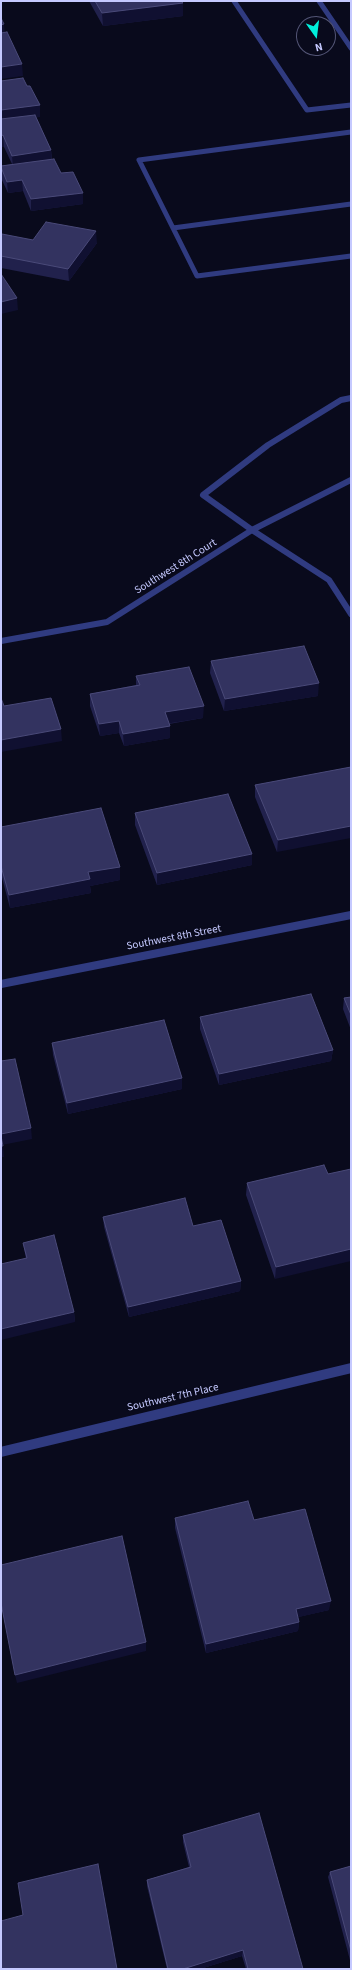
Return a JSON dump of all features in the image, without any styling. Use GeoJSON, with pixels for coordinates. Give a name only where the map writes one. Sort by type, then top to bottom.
{"type":"FeatureCollection","features":[{"type":"Feature","properties":{"kind":"street"},"geometry":{"type":"LineString","coordinates":[[234,1],[308,110],[351,104]]}},
{"type":"Feature","properties":{"kind":"street"},"geometry":{"type":"LineString","coordinates":[[319,1],[351,48]]}},
{"type":"Feature","properties":{"kind":"street"},"geometry":{"type":"LineString","coordinates":[[351,132],[139,160],[197,276],[351,256]]}},
{"type":"Feature","properties":{"kind":"street"},"geometry":{"type":"LineString","coordinates":[[172,228],[351,204]]}},
{"type":"Feature","properties":{"kind":"street"},"geometry":{"type":"LineString","coordinates":[[351,398],[341,400],[268,445],[203,495],[252,530],[329,580],[351,614]]}},
{"type":"Feature","properties":{"kind":"street","name":"Southwest 8th Court"},"geometry":{"type":"LineString","coordinates":[[1,640],[107,622],[252,530],[351,480]]}},
{"type":"Feature","properties":{"kind":"street","name":"Southwest 8th Street"},"geometry":{"type":"LineString","coordinates":[[1,984],[351,914]]}},
{"type":"Feature","properties":{"kind":"street","name":"Southwest 7th Place"},"geometry":{"type":"LineString","coordinates":[[1,1452],[351,1368]]}},
{"type":"Feature","properties":{"kind":"building"},"geometry":{"type":"Polygon","coordinates":[[[95,1],[181,1],[183,3],[102,13],[95,1]]]}},
{"type":"Feature","properties":{"kind":"building"},"geometry":{"type":"Polygon","coordinates":[[[1,18],[4,24],[1,25],[1,18]]]}},
{"type":"Feature","properties":{"kind":"building"},"geometry":{"type":"Polygon","coordinates":[[[7,32],[22,64],[1,67],[1,33],[7,32]]]}},
{"type":"Feature","properties":{"kind":"building"},"geometry":{"type":"Polygon","coordinates":[[[23,78],[27,86],[30,86],[40,105],[1,110],[1,81],[23,78]]]}},
{"type":"Feature","properties":{"kind":"building"},"geometry":{"type":"Polygon","coordinates":[[[35,115],[51,150],[12,156],[3,135],[1,136],[1,119],[35,115]]]}},
{"type":"Feature","properties":{"kind":"building"},"geometry":{"type":"Polygon","coordinates":[[[54,159],[61,173],[73,172],[83,193],[31,199],[22,180],[7,182],[1,167],[1,166],[54,159]]]}},
{"type":"Feature","properties":{"kind":"building"},"geometry":{"type":"Polygon","coordinates":[[[46,222],[96,231],[68,269],[1,256],[2,234],[33,240],[46,222]]]}},
{"type":"Feature","properties":{"kind":"building"},"geometry":{"type":"Polygon","coordinates":[[[1,274],[17,298],[1,302],[1,274]]]}},
{"type":"Feature","properties":{"kind":"building"},"geometry":{"type":"Polygon","coordinates":[[[304,646],[319,683],[225,699],[211,661],[304,646]]]}},
{"type":"Feature","properties":{"kind":"building"},"geometry":{"type":"Polygon","coordinates":[[[189,667],[204,706],[165,712],[170,726],[123,734],[119,721],[99,724],[90,694],[140,685],[136,676],[189,667]]]}},
{"type":"Feature","properties":{"kind":"building"},"geometry":{"type":"Polygon","coordinates":[[[1,698],[4,706],[51,698],[61,729],[1,740],[1,698]]]}},
{"type":"Feature","properties":{"kind":"building"},"geometry":{"type":"Polygon","coordinates":[[[351,767],[351,826],[278,840],[255,785],[351,767]]]}},
{"type":"Feature","properties":{"kind":"building"},"geometry":{"type":"Polygon","coordinates":[[[228,794],[252,854],[157,873],[135,813],[228,794]]]}},
{"type":"Feature","properties":{"kind":"building"},"geometry":{"type":"Polygon","coordinates":[[[101,808],[120,867],[88,872],[90,879],[9,895],[1,866],[1,827],[101,808]]]}},
{"type":"Feature","properties":{"kind":"building"},"geometry":{"type":"Polygon","coordinates":[[[311,994],[333,1050],[219,1074],[200,1017],[311,994]]]}},
{"type":"Feature","properties":{"kind":"building"},"geometry":{"type":"Polygon","coordinates":[[[351,997],[351,1015],[344,998],[351,997]]]}},
{"type":"Feature","properties":{"kind":"building"},"geometry":{"type":"Polygon","coordinates":[[[164,1020],[182,1078],[67,1103],[52,1043],[164,1020]]]}},
{"type":"Feature","properties":{"kind":"building"},"geometry":{"type":"Polygon","coordinates":[[[15,1059],[31,1128],[1,1134],[1,1061],[15,1059]]]}},
{"type":"Feature","properties":{"kind":"building"},"geometry":{"type":"Polygon","coordinates":[[[324,1165],[328,1174],[351,1169],[351,1249],[276,1267],[247,1183],[324,1165]]]}},
{"type":"Feature","properties":{"kind":"building"},"geometry":{"type":"Polygon","coordinates":[[[185,1198],[193,1226],[221,1220],[241,1281],[128,1307],[103,1217],[185,1198]]]}},
{"type":"Feature","properties":{"kind":"building"},"geometry":{"type":"Polygon","coordinates":[[[54,1235],[74,1312],[1,1329],[1,1264],[27,1258],[23,1243],[54,1235]]]}},
{"type":"Feature","properties":{"kind":"building"},"geometry":{"type":"Polygon","coordinates":[[[248,1501],[254,1520],[305,1509],[331,1601],[296,1609],[299,1622],[206,1644],[175,1518],[248,1501]]]}},
{"type":"Feature","properties":{"kind":"building"},"geometry":{"type":"Polygon","coordinates":[[[122,1536],[146,1642],[15,1675],[1,1603],[1,1565],[122,1536]]]}},
{"type":"Feature","properties":{"kind":"building"},"geometry":{"type":"Polygon","coordinates":[[[259,1813],[303,1969],[248,1969],[243,1950],[183,1969],[168,1969],[147,1880],[191,1867],[183,1835],[259,1813]]]}},
{"type":"Feature","properties":{"kind":"building"},"geometry":{"type":"Polygon","coordinates":[[[98,1864],[117,1969],[1,1969],[1,1921],[23,1915],[18,1883],[98,1864]]]}},
{"type":"Feature","properties":{"kind":"building"},"geometry":{"type":"Polygon","coordinates":[[[351,1866],[351,1951],[330,1872],[351,1866]]]}}]}
